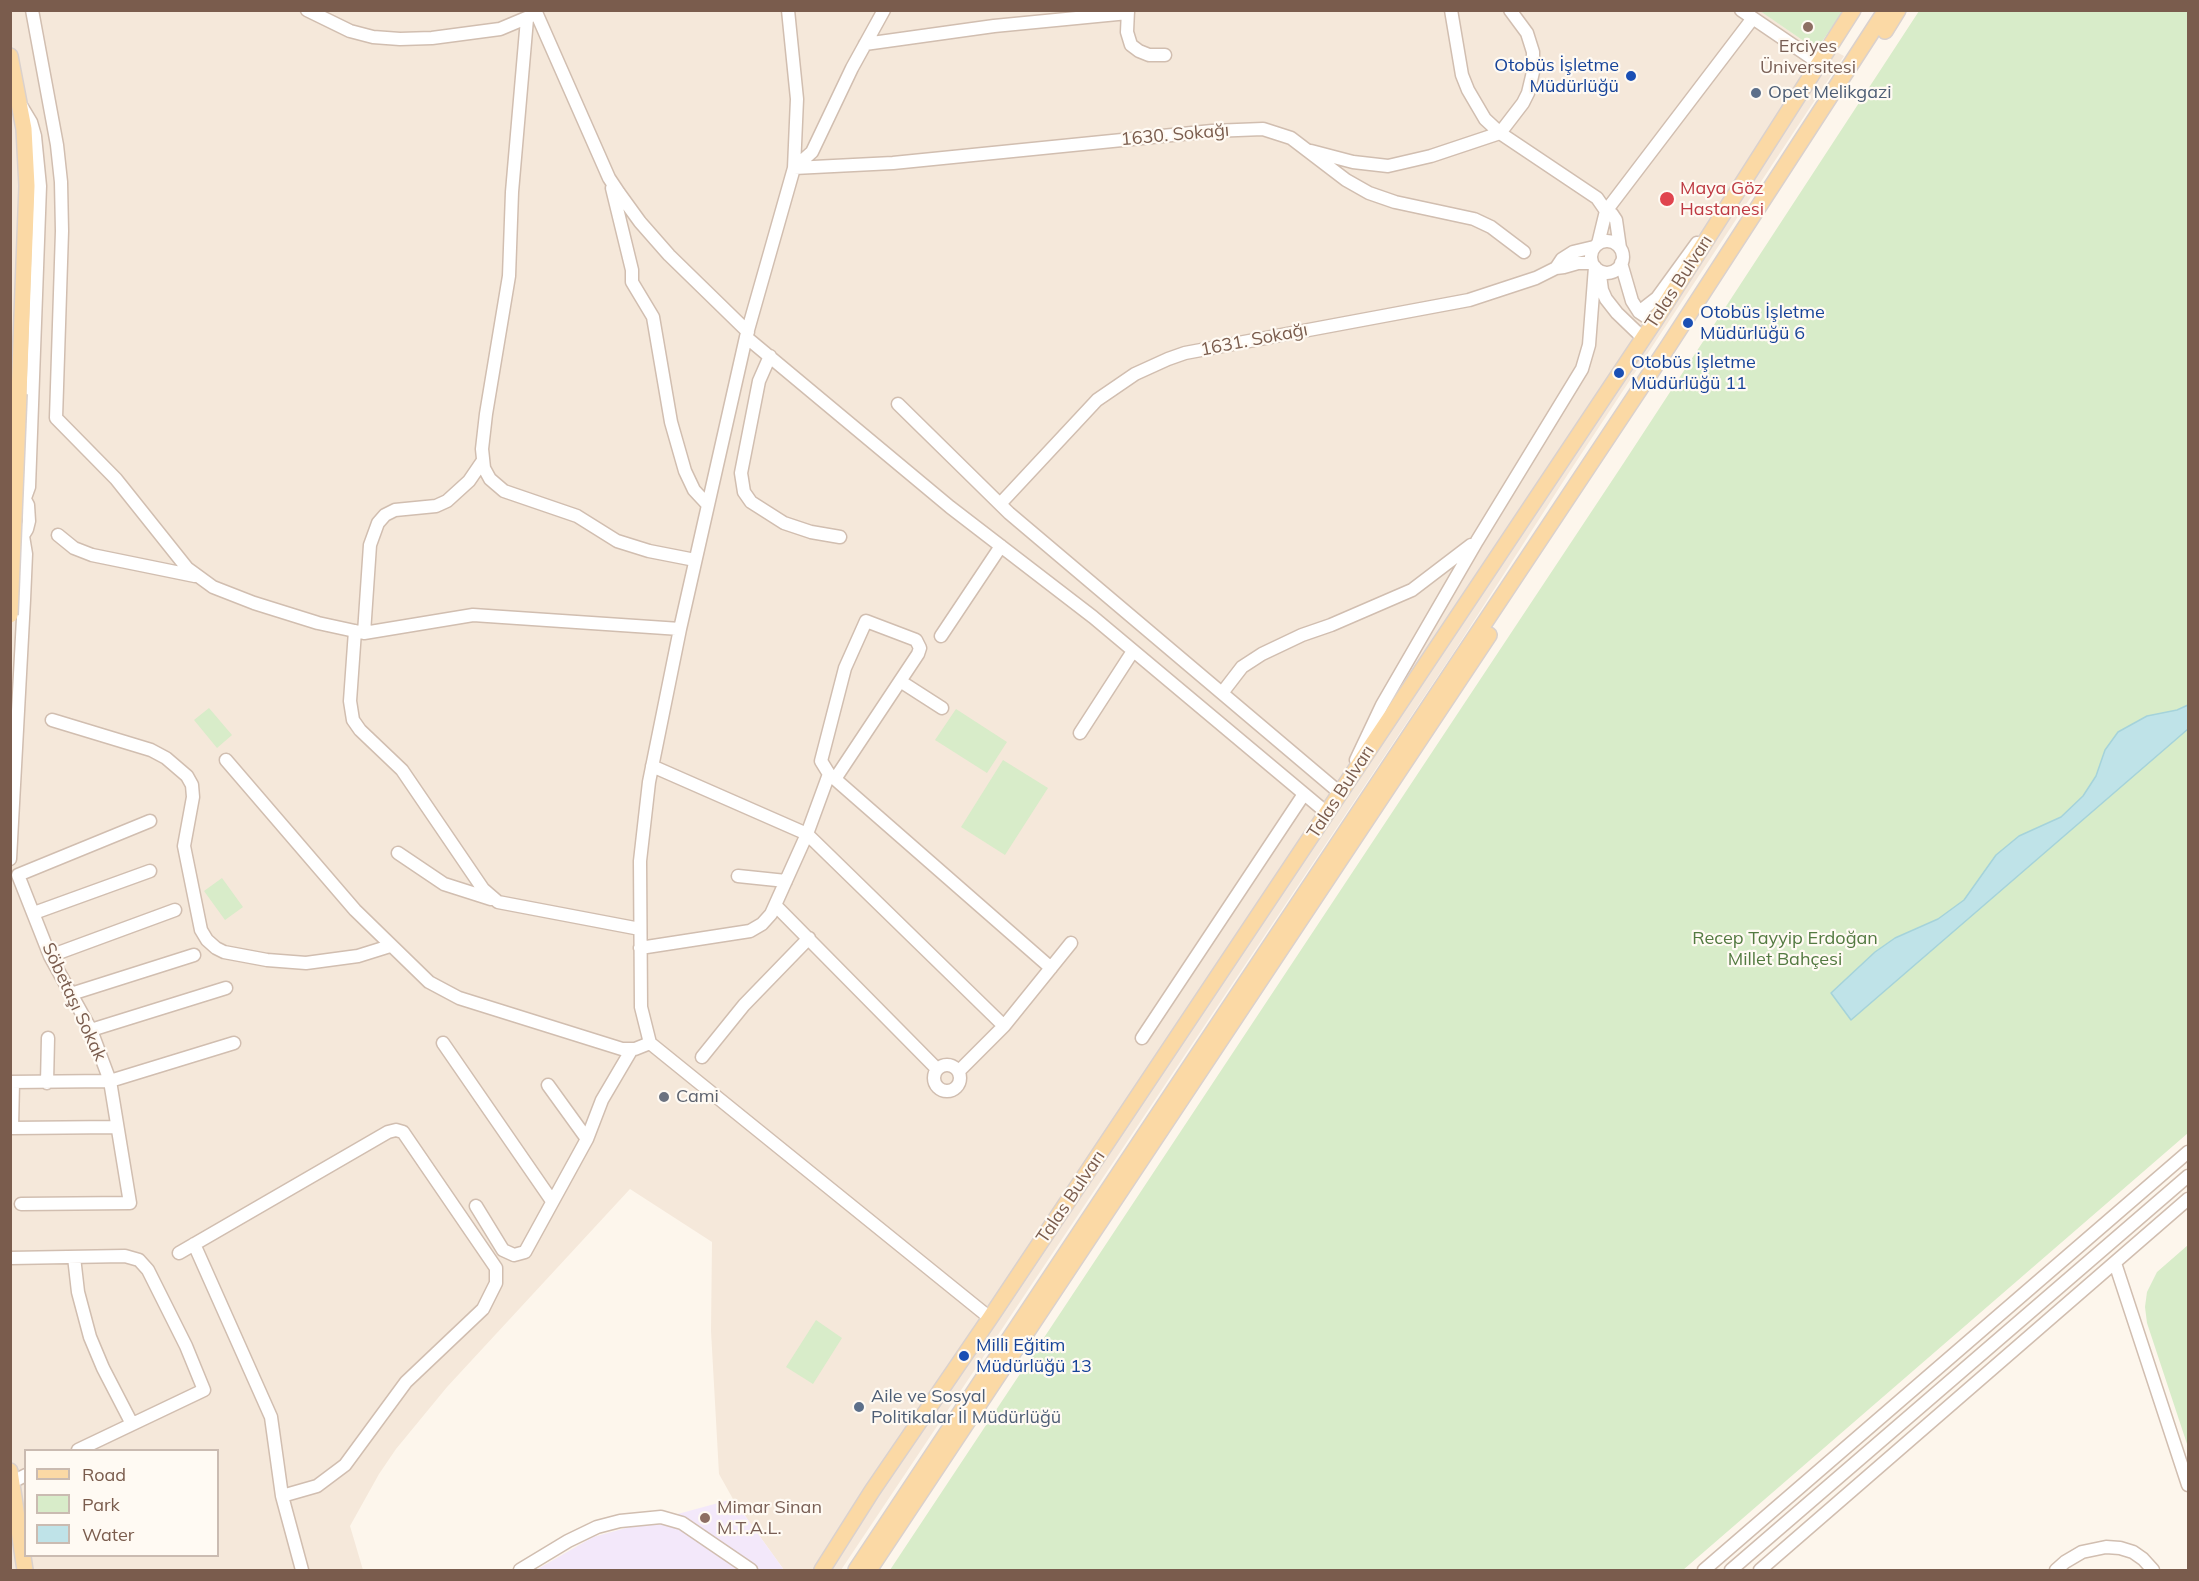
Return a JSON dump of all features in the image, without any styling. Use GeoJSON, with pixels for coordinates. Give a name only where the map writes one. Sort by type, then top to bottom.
{"type":"FeatureCollection","features":[{"type":"Feature","properties":{"kind":"main road","name":"Talas Bulvarı"},"geometry":{"type":"LineString","coordinates":[[822,1570],[872,1491],[990,1318],[1654,322],[1853,10]]}},
{"type":"Feature","properties":{"kind":"main road","name":"Talas Bulvarı"},"geometry":{"type":"LineString","coordinates":[[856,1570],[1669,345],[1886,10]]}},
{"type":"Feature","properties":{"kind":"main road"},"geometry":{"type":"LineString","coordinates":[[868,1570],[1433,720],[1898,10]]}},
{"type":"Feature","properties":{"kind":"main road"},"geometry":{"type":"LineString","coordinates":[[10,56],[20,104],[26,158],[27,226],[10,615]]}},
{"type":"Feature","properties":{"kind":"main road"},"geometry":{"type":"LineString","coordinates":[[16,1476],[25,1570]]}},
{"type":"Feature","properties":{"kind":"street"},"geometry":{"type":"LineString","coordinates":[[32,10],[57,145],[61,182],[62,231],[56,418],[116,479],[195,576],[213,587],[268,609],[360,632],[473,615],[680,629]]}},
{"type":"Feature","properties":{"kind":"street"},"geometry":{"type":"LineString","coordinates":[[307,10],[350,32],[400,39],[432,39],[500,29],[534,13]]}},
{"type":"Feature","properties":{"kind":"street"},"geometry":{"type":"LineString","coordinates":[[788,10],[797,99],[794,168],[747,334],[707,504],[652,766],[642,834],[641,1007],[650,1043],[990,1318]]}},
{"type":"Feature","properties":{"kind":"street"},"geometry":{"type":"LineString","coordinates":[[794,168],[812,152],[837,97],[884,10]]}},
{"type":"Feature","properties":{"kind":"street"},"geometry":{"type":"LineString","coordinates":[[1450,10],[1458,59],[1468,90],[1485,119],[1500,133],[1591,193],[1602,203],[1606,211],[1612,214],[1618,226],[1622,253],[1621,263],[1630,297],[1639,312],[1654,322]]}},
{"type":"Feature","properties":{"kind":"street"},"geometry":{"type":"LineString","coordinates":[[1455,32],[1458,10]]}},
{"type":"Feature","properties":{"kind":"street"},"geometry":{"type":"LineString","coordinates":[[1307,150],[1353,162],[1388,166],[1431,156],[1500,133],[1523,103],[1533,72],[1533,52],[1527,33],[1510,10]]}},
{"type":"Feature","properties":{"kind":"street"},"geometry":{"type":"LineString","coordinates":[[1742,10],[1820,63]]}},
{"type":"Feature","properties":{"kind":"street"},"geometry":{"type":"LineString","coordinates":[[866,44],[994,26],[1128,12],[1126,32],[1131,45],[1149,55],[1165,55]]}},
{"type":"Feature","properties":{"kind":"street"},"geometry":{"type":"LineString","coordinates":[[534,13],[609,178],[632,270],[632,282],[653,316],[671,422],[685,471],[694,490],[707,504]]}},
{"type":"Feature","properties":{"kind":"street"},"geometry":{"type":"LineString","coordinates":[[534,13],[512,192],[509,276],[486,414],[482,462],[490,479],[504,491],[576,516],[617,541],[649,551],[695,560]]}},
{"type":"Feature","properties":{"kind":"street"},"geometry":{"type":"LineString","coordinates":[[1643,338],[1611,306],[1602,290],[1595,267],[1592,252],[1596,246],[1606,211],[1753,18]]}},
{"type":"Feature","properties":{"kind":"street"},"geometry":{"type":"LineString","coordinates":[[20,104],[31,122],[35,136],[40,186],[29,487],[25,498]]}},
{"type":"Feature","properties":{"kind":"street","name":"1630. Sokağı"},"geometry":{"type":"LineString","coordinates":[[794,168],[893,163],[1253,128],[1282,134],[1346,180],[1369,193],[1395,202],[1474,219],[1491,227],[1524,252]]}},
{"type":"Feature","properties":{"kind":"street"},"geometry":{"type":"LineString","coordinates":[[609,178],[662,247],[770,356],[950,507],[1133,651],[1327,813]]}},
{"type":"Feature","properties":{"kind":"street"},"geometry":{"type":"LineString","coordinates":[[1639,312],[1657,298],[1734,195]]}},
{"type":"Feature","properties":{"kind":"street"},"geometry":{"type":"LineString","coordinates":[[1596,246],[1607,241],[1620,248]]}},
{"type":"Feature","properties":{"kind":"street","name":"1631. Sokağı"},"geometry":{"type":"LineString","coordinates":[[1000,504],[1086,410],[1120,383],[1151,366],[1185,354],[1475,298],[1536,278],[1556,267],[1562,259],[1573,252],[1596,246]]}},
{"type":"Feature","properties":{"kind":"street","name":"1631. Sokağı"},"geometry":{"type":"LineString","coordinates":[[1556,267],[1578,263],[1595,267]]}},
{"type":"Feature","properties":{"kind":"street"},"geometry":{"type":"LineString","coordinates":[[1595,267],[1609,272],[1621,263]]}},
{"type":"Feature","properties":{"kind":"street"},"geometry":{"type":"LineString","coordinates":[[898,404],[1000,504],[1340,793],[1382,705],[1477,541],[1576,380],[1586,357],[1592,318],[1595,267]]}},
{"type":"Feature","properties":{"kind":"street"},"geometry":{"type":"LineString","coordinates":[[1592,318],[1611,306]]}},
{"type":"Feature","properties":{"kind":"street"},"geometry":{"type":"LineString","coordinates":[[770,356],[759,381],[741,473],[744,492],[751,502],[784,523],[811,532],[840,537]]}},
{"type":"Feature","properties":{"kind":"street"},"geometry":{"type":"LineString","coordinates":[[482,462],[469,482],[447,501],[436,506],[394,510],[378,523],[370,545],[350,701],[353,720],[360,730],[402,770],[477,882],[498,902]]}},
{"type":"Feature","properties":{"kind":"street"},"geometry":{"type":"LineString","coordinates":[[10,483],[25,498],[29,513],[27,529],[10,549]]}},
{"type":"Feature","properties":{"kind":"street"},"geometry":{"type":"LineString","coordinates":[[58,535],[82,552],[195,576]]}},
{"type":"Feature","properties":{"kind":"street"},"geometry":{"type":"LineString","coordinates":[[10,859],[26,554],[23,536]]}},
{"type":"Feature","properties":{"kind":"street"},"geometry":{"type":"LineString","coordinates":[[1222,693],[1242,667],[1263,654],[1302,635],[1412,590],[1477,541]]}},
{"type":"Feature","properties":{"kind":"street"},"geometry":{"type":"LineString","coordinates":[[941,636],[1001,546]]}},
{"type":"Feature","properties":{"kind":"street"},"geometry":{"type":"LineString","coordinates":[[640,948],[750,931],[767,920],[832,777],[918,654],[919,645],[913,639],[866,621],[845,668],[821,761],[832,777],[1051,968]]}},
{"type":"Feature","properties":{"kind":"street"},"geometry":{"type":"LineString","coordinates":[[1080,733],[1133,651]]}},
{"type":"Feature","properties":{"kind":"street"},"geometry":{"type":"LineString","coordinates":[[900,681],[942,708]]}},
{"type":"Feature","properties":{"kind":"street"},"geometry":{"type":"LineString","coordinates":[[52,720],[150,750],[166,758],[187,776],[192,785],[193,797],[184,846],[201,930],[216,948],[224,952],[267,960],[306,963],[358,956],[390,946]]}},
{"type":"Feature","properties":{"kind":"street"},"geometry":{"type":"LineString","coordinates":[[226,760],[354,910],[420,975],[449,994],[559,1030],[622,1048],[632,1049],[650,1043]]}},
{"type":"Feature","properties":{"kind":"street"},"geometry":{"type":"LineString","coordinates":[[652,766],[807,834],[1004,1026]]}},
{"type":"Feature","properties":{"kind":"street"},"geometry":{"type":"LineString","coordinates":[[1142,1038],[1304,794]]}},
{"type":"Feature","properties":{"kind":"street","name":"Söbetaşı Sokak"},"geometry":{"type":"LineString","coordinates":[[21,1204],[130,1203],[110,1082],[91,1030],[50,956],[18,875],[150,821]]}},
{"type":"Feature","properties":{"kind":"street"},"geometry":{"type":"LineString","coordinates":[[398,853],[444,884],[498,902],[640,929]]}},
{"type":"Feature","properties":{"kind":"street"},"geometry":{"type":"LineString","coordinates":[[34,913],[150,871]]}},
{"type":"Feature","properties":{"kind":"street"},"geometry":{"type":"LineString","coordinates":[[738,876],[786,880]]}},
{"type":"Feature","properties":{"kind":"street"},"geometry":{"type":"LineString","coordinates":[[775,905],[937,1069]]}},
{"type":"Feature","properties":{"kind":"street"},"geometry":{"type":"LineString","coordinates":[[50,956],[175,910]]}},
{"type":"Feature","properties":{"kind":"street"},"geometry":{"type":"LineString","coordinates":[[702,1057],[744,1005],[809,938]]}},
{"type":"Feature","properties":{"kind":"street"},"geometry":{"type":"LineString","coordinates":[[959,1071],[948,1065],[937,1069],[934,1077],[936,1086],[948,1092],[959,1085],[959,1071],[1004,1026],[1071,943]]}},
{"type":"Feature","properties":{"kind":"street"},"geometry":{"type":"LineString","coordinates":[[71,994],[194,955]]}},
{"type":"Feature","properties":{"kind":"street"},"geometry":{"type":"LineString","coordinates":[[91,1030],[226,988]]}},
{"type":"Feature","properties":{"kind":"street"},"geometry":{"type":"LineString","coordinates":[[47,1083],[48,1038]]}},
{"type":"Feature","properties":{"kind":"street"},"geometry":{"type":"LineString","coordinates":[[117,1127],[12,1128],[12,1082],[110,1082],[234,1043]]}},
{"type":"Feature","properties":{"kind":"street"},"geometry":{"type":"LineString","coordinates":[[443,1043],[552,1201]]}},
{"type":"Feature","properties":{"kind":"street"},"geometry":{"type":"LineString","coordinates":[[476,1206],[504,1250],[518,1255],[525,1252],[587,1139],[602,1100],[632,1049]]}},
{"type":"Feature","properties":{"kind":"street"},"geometry":{"type":"LineString","coordinates":[[548,1085],[587,1139]]}},
{"type":"Feature","properties":{"kind":"street"},"geometry":{"type":"LineString","coordinates":[[180,1253],[388,1132],[396,1130],[403,1132],[496,1268],[496,1283],[483,1309],[406,1382],[345,1465],[317,1486],[282,1496]]}},
{"type":"Feature","properties":{"kind":"street"},"geometry":{"type":"LineString","coordinates":[[1704,1570],[2188,1152]]}},
{"type":"Feature","properties":{"kind":"street"},"geometry":{"type":"LineString","coordinates":[[1731,1570],[2188,1176]]}},
{"type":"Feature","properties":{"kind":"street"},"geometry":{"type":"LineString","coordinates":[[1760,1570],[2188,1199]]}},
{"type":"Feature","properties":{"kind":"street"},"geometry":{"type":"LineString","coordinates":[[194,1244],[271,1417],[282,1496],[302,1570]]}},
{"type":"Feature","properties":{"kind":"street"},"geometry":{"type":"LineString","coordinates":[[10,1258],[125,1256],[143,1263],[186,1346],[204,1390],[80,1449]]}},
{"type":"Feature","properties":{"kind":"street"},"geometry":{"type":"LineString","coordinates":[[74,1257],[78,1292],[90,1337],[132,1424]]}},
{"type":"Feature","properties":{"kind":"street"},"geometry":{"type":"LineString","coordinates":[[2115,1263],[2188,1485]]}},
{"type":"Feature","properties":{"kind":"street"},"geometry":{"type":"LineString","coordinates":[[520,1570],[586,1531],[609,1523],[661,1517],[682,1523],[751,1570]]}},
{"type":"Feature","properties":{"kind":"street"},"geometry":{"type":"LineString","coordinates":[[2056,1570],[2082,1552],[2106,1547],[2133,1552],[2144,1559],[2153,1570]]}},
{"type":"Feature","properties":{"kind":"shaded area"},"geometry":{"type":"Polygon","coordinates":[[[1759,10],[1808,44],[1821,44],[1844,56],[1568,474],[1454,652],[841,1570],[784,1570],[733,1499],[719,1474],[711,1331],[712,1242],[630,1189],[447,1387],[396,1449],[350,1526],[363,1570],[11,1570],[11,11],[1759,10]]]}},
{"type":"Feature","properties":{"kind":"shaded area","name":"Mimar Sinan M.T.A.L."},"geometry":{"type":"Polygon","coordinates":[[[733,1499],[784,1570],[536,1570],[593,1537],[733,1499]]]}},
{"type":"Feature","properties":{"kind":"green space","name":"Erciyes Üniversitesi"},"geometry":{"type":"Polygon","coordinates":[[[1760,11],[1843,11],[1821,43],[1808,44],[1760,11]]]}},
{"type":"Feature","properties":{"kind":"green space","name":"Recep Tayyip Erdoğan Millet Bahçesi"},"geometry":{"type":"Polygon","coordinates":[[[1919,11],[2188,11],[2188,1133],[1683,1570],[890,1570],[1623,464],[1919,11]]]}},
{"type":"Feature","properties":{"kind":"green space"},"geometry":{"type":"Polygon","coordinates":[[[209,708],[232,735],[217,748],[194,720],[209,708]]]}},
{"type":"Feature","properties":{"kind":"green space"},"geometry":{"type":"Polygon","coordinates":[[[956,709],[1007,742],[987,773],[935,740],[956,709]]]}},
{"type":"Feature","properties":{"kind":"green space"},"geometry":{"type":"Polygon","coordinates":[[[1003,760],[1048,788],[1005,855],[961,827],[1003,760]]]}},
{"type":"Feature","properties":{"kind":"green space"},"geometry":{"type":"Polygon","coordinates":[[[222,878],[243,907],[225,920],[204,891],[222,878]]]}},
{"type":"Feature","properties":{"kind":"green space"},"geometry":{"type":"Polygon","coordinates":[[[2188,1245],[2188,1447],[2147,1323],[2145,1307],[2147,1292],[2157,1272],[2188,1245]]]}},
{"type":"Feature","properties":{"kind":"green space"},"geometry":{"type":"Polygon","coordinates":[[[816,1320],[842,1338],[813,1384],[786,1367],[816,1320]]]}},
{"type":"Feature","properties":{"kind":"water"},"geometry":{"type":"Polygon","coordinates":[[[2188,705],[2188,729],[1851,1020],[1831,993],[1875,952],[1895,938],[1938,919],[1964,900],[1996,855],[2019,836],[2061,817],[2083,796],[2096,776],[2105,750],[2118,732],[2147,716],[2177,710],[2188,705]]]}},
{"type":"Feature","properties":{"kind":"place","name":"Erciyes Üniversitesi"},"geometry":{"type":"Point","coordinates":[1808,27]}},
{"type":"Feature","properties":{"kind":"place","name":"Otobüs İşletme Müdürlüğü"},"geometry":{"type":"Point","coordinates":[1631,76]}},
{"type":"Feature","properties":{"kind":"place","name":"Opet Melikgazi"},"geometry":{"type":"Point","coordinates":[1756,93]}},
{"type":"Feature","properties":{"kind":"place","name":"Maya Göz Hastanesi"},"geometry":{"type":"Point","coordinates":[1667,199]}},
{"type":"Feature","properties":{"kind":"place","name":"Otobüs İşletme Müdürlüğü 6"},"geometry":{"type":"Point","coordinates":[1688,323]}},
{"type":"Feature","properties":{"kind":"place","name":"Otobüs İşletme Müdürlüğü 11"},"geometry":{"type":"Point","coordinates":[1619,373]}},
{"type":"Feature","properties":{"kind":"place","name":"Cami"},"geometry":{"type":"Point","coordinates":[664,1097]}},
{"type":"Feature","properties":{"kind":"place","name":"Milli Eğitim Müdürlüğü 13"},"geometry":{"type":"Point","coordinates":[964,1356]}},
{"type":"Feature","properties":{"kind":"place","name":"Aile ve Sosyal Politikalar İl Müdürlüğü"},"geometry":{"type":"Point","coordinates":[859,1407]}},
{"type":"Feature","properties":{"kind":"place","name":"Mimar Sinan M.T.A.L."},"geometry":{"type":"Point","coordinates":[705,1518]}}]}
